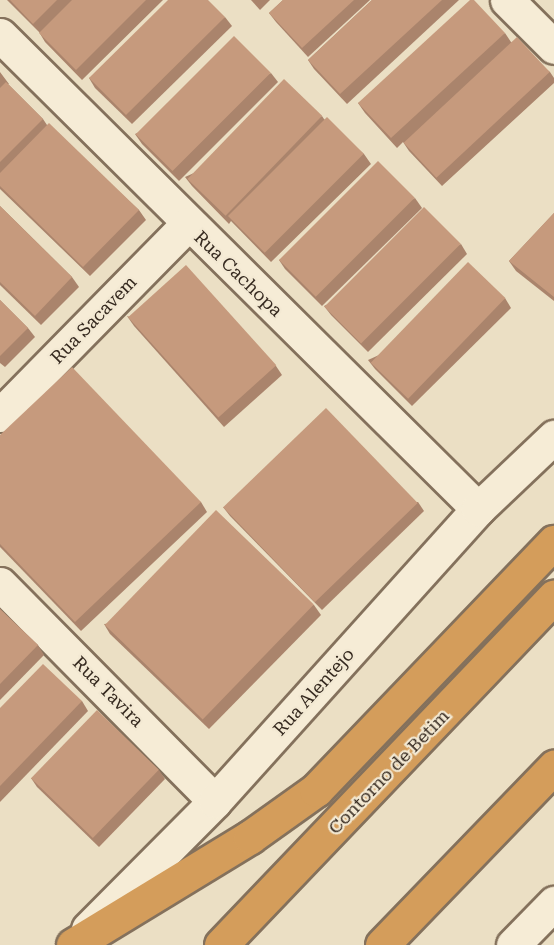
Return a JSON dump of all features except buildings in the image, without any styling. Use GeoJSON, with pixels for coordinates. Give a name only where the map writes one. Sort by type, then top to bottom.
{"type":"FeatureCollection","features":[{"type":"Feature","properties":{"kind":"highway"},"geometry":{"type":"LineString","coordinates":[[73,945],[250,837],[316,790],[554,542]]}},
{"type":"Feature","properties":{"kind":"highway","name":"Contorno de Betim"},"geometry":{"type":"LineString","coordinates":[[221,945],[554,597]]}},
{"type":"Feature","properties":{"kind":"highway"},"geometry":{"type":"LineString","coordinates":[[382,945],[554,767]]}},
{"type":"Feature","properties":{"kind":"street"},"geometry":{"type":"LineString","coordinates":[[507,0],[554,47]]}},
{"type":"Feature","properties":{"kind":"street","name":"Rua Cachopa"},"geometry":{"type":"LineString","coordinates":[[0,35],[187,225],[478,510]]}},
{"type":"Feature","properties":{"kind":"street","name":"Rua Sacavem"},"geometry":{"type":"LineString","coordinates":[[0,416],[187,225]]}},
{"type":"Feature","properties":{"kind":"street","name":"Rua Alentejo"},"geometry":{"type":"LineString","coordinates":[[73,945],[215,801],[478,510],[554,437]]}},
{"type":"Feature","properties":{"kind":"street","name":"Rua Tavira"},"geometry":{"type":"LineString","coordinates":[[0,584],[215,801]]}},
{"type":"Feature","properties":{"kind":"street"},"geometry":{"type":"LineString","coordinates":[[513,945],[554,903]]}}]}
